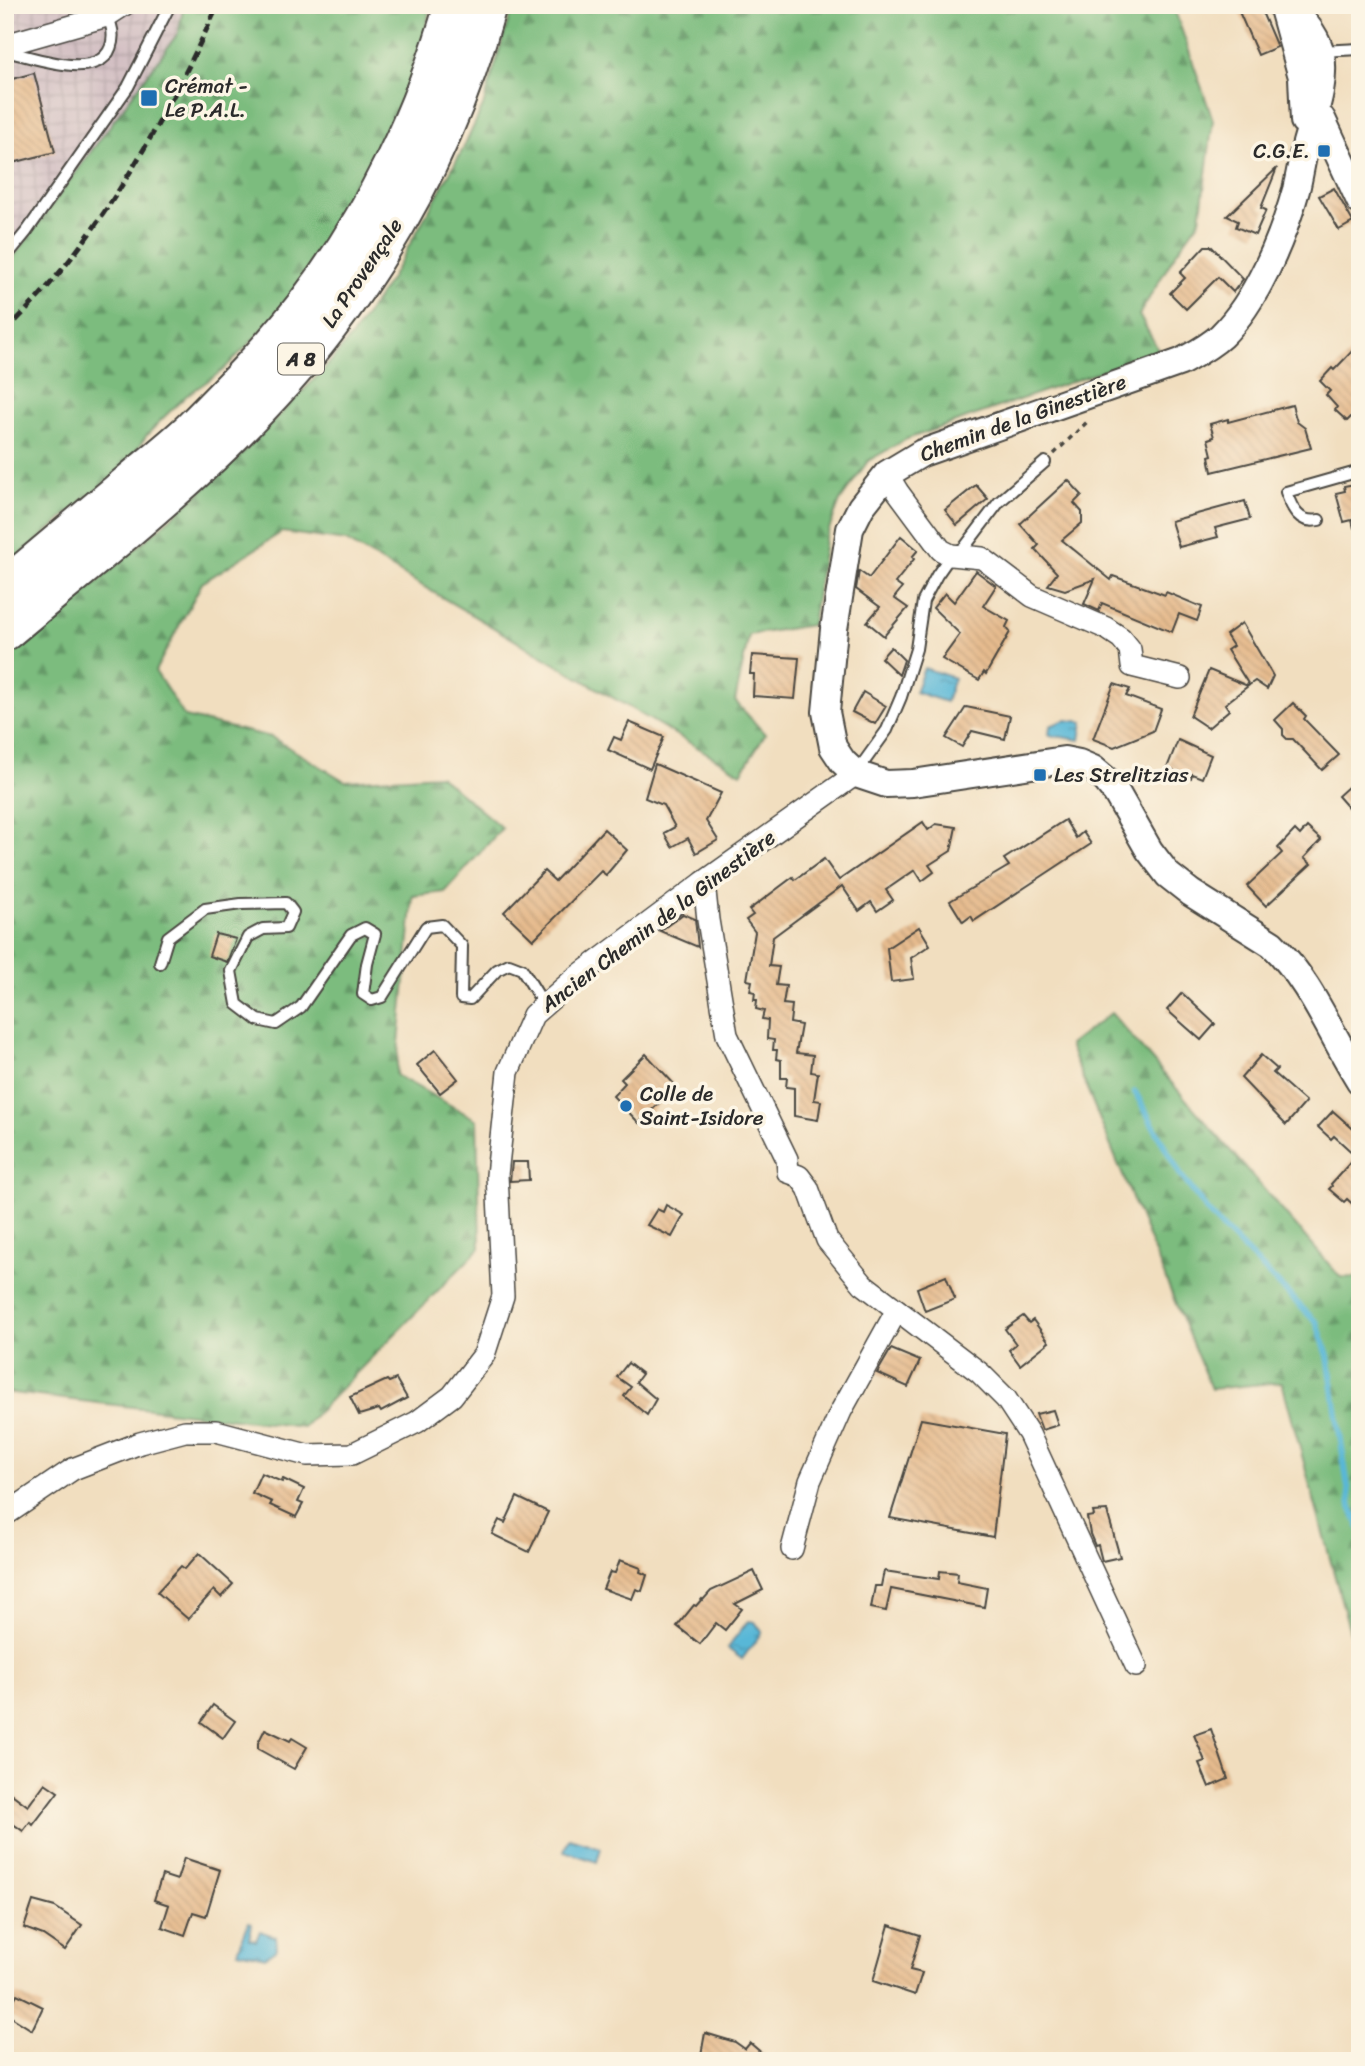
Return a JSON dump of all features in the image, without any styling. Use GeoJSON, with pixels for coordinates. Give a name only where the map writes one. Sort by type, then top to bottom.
{"type":"FeatureCollection","features":[{"type":"Feature","properties":{"kind":"highway","name":"La Provençale"},"geometry":{"type":"LineString","coordinates":[[5,588],[189,432],[275,343],[307,303],[365,217],[390,168],[419,108],[454,5]]}},
{"type":"Feature","properties":{"kind":"highway","name":"La Provençale"},"geometry":{"type":"LineString","coordinates":[[5,631],[193,470],[263,401],[324,331],[376,258],[436,147],[459,94],[487,5]]}},
{"type":"Feature","properties":{"kind":"street","name":"Chemin de la Ginestière"},"geometry":{"type":"LineString","coordinates":[[856,774],[833,747],[828,732],[827,712],[834,629],[850,529],[861,507],[887,474],[922,453],[1181,362],[1220,336],[1238,317],[1255,289],[1284,224],[1296,189],[1309,112],[1321,85],[1309,53],[1282,5]]}},
{"type":"Feature","properties":{"kind":"street","name":"Chemin de la Ginestière"},"geometry":{"type":"LineString","coordinates":[[1290,5],[1313,34],[1302,77],[1309,112]]}},
{"type":"Feature","properties":{"kind":"street"},"geometry":{"type":"LineString","coordinates":[[5,48],[109,9]]}},
{"type":"Feature","properties":{"kind":"street"},"geometry":{"type":"LineString","coordinates":[[1321,85],[1331,100],[1333,138]]}},
{"type":"Feature","properties":{"kind":"street"},"geometry":{"type":"LineString","coordinates":[[1309,112],[1322,119],[1333,138],[1360,201]]}},
{"type":"Feature","properties":{"kind":"street"},"geometry":{"type":"LineString","coordinates":[[887,474],[941,550],[951,555],[982,558],[1032,596],[1106,628],[1121,638],[1130,649],[1132,666],[1180,678]]}},
{"type":"Feature","properties":{"kind":"street"},"geometry":{"type":"LineString","coordinates":[[856,774],[886,784],[913,783],[1064,760],[1093,769],[1117,794],[1149,850],[1168,876],[1272,944],[1283,955],[1301,977],[1360,1081]]}},
{"type":"Feature","properties":{"kind":"street","name":"Ancien Chemin de la Ginestière"},"geometry":{"type":"LineString","coordinates":[[5,1515],[73,1469],[140,1443],[185,1431],[216,1431],[307,1455],[352,1454],[417,1422],[452,1396],[484,1354],[503,1296],[497,1175],[508,1072],[534,1015],[574,979],[856,774]]}},
{"type":"Feature","properties":{"kind":"street"},"geometry":{"type":"LineString","coordinates":[[704,882],[727,1035],[787,1159],[788,1172],[799,1176],[808,1188],[827,1240],[863,1284],[980,1373],[1006,1399],[1029,1434],[1136,1666]]}},
{"type":"Feature","properties":{"kind":"street"},"geometry":{"type":"LineString","coordinates":[[792,1549],[815,1469],[841,1411],[897,1310]]}},
{"type":"Feature","properties":{"kind":"lane"},"geometry":{"type":"LineString","coordinates":[[5,8],[13,5]]}},
{"type":"Feature","properties":{"kind":"lane"},"geometry":{"type":"LineString","coordinates":[[5,258],[128,87],[170,5]]}},
{"type":"Feature","properties":{"kind":"lane"},"geometry":{"type":"LineString","coordinates":[[5,48],[70,65],[85,66],[95,63],[106,56],[112,45],[113,27],[109,9]]}},
{"type":"Feature","properties":{"kind":"lane"},"geometry":{"type":"LineString","coordinates":[[1309,53],[1331,48],[1360,49]]}},
{"type":"Feature","properties":{"kind":"lane"},"geometry":{"type":"LineString","coordinates":[[856,774],[887,730],[901,697],[916,649],[923,601],[951,555],[964,548],[999,502],[1045,462]]}},
{"type":"Feature","properties":{"kind":"lane"},"geometry":{"type":"LineString","coordinates":[[1320,520],[1310,521],[1300,517],[1292,510],[1286,492],[1360,471]]}},
{"type":"Feature","properties":{"kind":"lane"},"geometry":{"type":"LineString","coordinates":[[160,963],[168,937],[205,909],[241,904],[286,903],[293,912],[286,928],[263,929],[248,937],[231,971],[237,1004],[258,1020],[276,1024],[301,1007],[351,935],[365,928],[375,934],[363,994],[372,1000],[382,997],[426,927],[442,925],[462,946],[461,998],[470,999],[497,970],[509,964],[522,969],[544,1005]]}},
{"type":"Feature","properties":{"kind":"path"},"geometry":{"type":"LineString","coordinates":[[1045,462],[1093,415]]}},
{"type":"Feature","properties":{"kind":"shaded area"},"geometry":{"type":"Polygon","coordinates":[[[5,5],[184,5],[178,33],[5,269],[5,5]]]}},
{"type":"Feature","properties":{"kind":"green space"},"geometry":{"type":"Polygon","coordinates":[[[184,5],[430,5],[425,39],[403,98],[379,150],[310,269],[287,302],[222,371],[186,396],[162,419],[127,464],[5,568],[5,269],[178,33],[184,5]]]}},
{"type":"Feature","properties":{"kind":"green space"},"geometry":{"type":"Polygon","coordinates":[[[513,5],[1173,5],[1213,120],[1200,220],[1176,253],[1139,315],[1159,351],[907,439],[868,461],[840,501],[825,540],[812,625],[749,635],[735,701],[765,734],[741,773],[346,541],[282,532],[202,583],[155,671],[185,717],[271,737],[345,781],[439,775],[502,828],[445,892],[413,896],[396,1075],[477,1120],[480,1248],[303,1427],[5,1392],[5,657],[68,608],[231,465],[325,368],[351,337],[391,278],[463,149],[483,106],[513,5]]]}},
{"type":"Feature","properties":{"kind":"green space"},"geometry":{"type":"Polygon","coordinates":[[[1111,1013],[1340,1277],[1360,1278],[1360,1669],[1282,1382],[1211,1389],[1069,1045],[1111,1013]]]}},
{"type":"Feature","properties":{"kind":"water"},"geometry":{"type":"Polygon","coordinates":[[[924,668],[954,678],[946,702],[915,692],[924,668]]]}},
{"type":"Feature","properties":{"kind":"water"},"geometry":{"type":"Polygon","coordinates":[[[1065,720],[1083,722],[1080,740],[1049,735],[1050,726],[1065,720]]]}},
{"type":"Feature","properties":{"kind":"water"},"geometry":{"type":"Polygon","coordinates":[[[748,1621],[755,1622],[762,1632],[742,1659],[727,1648],[748,1621]]]}},
{"type":"Feature","properties":{"kind":"water"},"geometry":{"type":"Polygon","coordinates":[[[569,1838],[601,1848],[597,1862],[564,1851],[569,1838]]]}},
{"type":"Feature","properties":{"kind":"water"},"geometry":{"type":"Polygon","coordinates":[[[249,1922],[252,1923],[250,1939],[256,1941],[260,1931],[276,1937],[277,1949],[265,1957],[238,1951],[249,1922]]]}},
{"type":"Feature","properties":{"kind":"building"},"geometry":{"type":"Polygon","coordinates":[[[1236,5],[1259,5],[1277,47],[1258,55],[1236,5]]]}},
{"type":"Feature","properties":{"kind":"building"},"geometry":{"type":"Polygon","coordinates":[[[34,73],[55,152],[5,165],[5,81],[34,73]]]}},
{"type":"Feature","properties":{"kind":"building"},"geometry":{"type":"Polygon","coordinates":[[[1277,168],[1261,208],[1266,210],[1255,235],[1236,227],[1238,221],[1227,216],[1277,168]]]}},
{"type":"Feature","properties":{"kind":"building"},"geometry":{"type":"Polygon","coordinates":[[[1334,188],[1353,222],[1339,230],[1319,196],[1334,188]]]}},
{"type":"Feature","properties":{"kind":"building"},"geometry":{"type":"Polygon","coordinates":[[[1205,246],[1211,246],[1243,279],[1233,292],[1218,277],[1186,309],[1170,293],[1185,278],[1180,273],[1205,246]]]}},
{"type":"Feature","properties":{"kind":"building"},"geometry":{"type":"Polygon","coordinates":[[[1360,343],[1360,408],[1347,421],[1335,410],[1337,407],[1326,395],[1330,391],[1320,381],[1360,343]]]}},
{"type":"Feature","properties":{"kind":"building"},"geometry":{"type":"Polygon","coordinates":[[[1292,405],[1297,422],[1305,428],[1311,448],[1212,472],[1208,439],[1214,437],[1210,424],[1228,419],[1228,422],[1292,405]]]}},
{"type":"Feature","properties":{"kind":"building"},"geometry":{"type":"Polygon","coordinates":[[[1068,480],[1082,495],[1074,503],[1082,512],[1082,523],[1062,540],[1111,580],[1113,576],[1165,595],[1166,592],[1202,607],[1197,621],[1179,614],[1172,632],[1102,603],[1099,611],[1084,604],[1095,579],[1065,590],[1048,585],[1057,573],[1035,549],[1039,545],[1020,524],[1068,480]]]}},
{"type":"Feature","properties":{"kind":"building"},"geometry":{"type":"Polygon","coordinates":[[[1360,483],[1360,528],[1354,528],[1352,520],[1344,522],[1336,493],[1345,491],[1344,486],[1360,483]]]}},
{"type":"Feature","properties":{"kind":"building"},"geometry":{"type":"Polygon","coordinates":[[[976,485],[988,499],[957,525],[945,510],[976,485]]]}},
{"type":"Feature","properties":{"kind":"building"},"geometry":{"type":"Polygon","coordinates":[[[1245,501],[1250,519],[1215,528],[1218,537],[1179,547],[1171,521],[1245,501]]]}},
{"type":"Feature","properties":{"kind":"building"},"geometry":{"type":"Polygon","coordinates":[[[901,536],[918,550],[895,583],[902,588],[894,598],[908,608],[884,636],[867,622],[880,607],[856,589],[859,571],[869,578],[901,536]]]}},
{"type":"Feature","properties":{"kind":"building"},"geometry":{"type":"Polygon","coordinates":[[[976,571],[996,586],[983,606],[1009,621],[1006,627],[1010,632],[986,674],[984,672],[979,680],[942,659],[960,634],[933,608],[945,593],[954,602],[976,571]]]}},
{"type":"Feature","properties":{"kind":"building"},"geometry":{"type":"Polygon","coordinates":[[[1242,623],[1273,676],[1267,689],[1255,681],[1249,685],[1227,650],[1233,646],[1226,635],[1242,623]]]}},
{"type":"Feature","properties":{"kind":"building"},"geometry":{"type":"Polygon","coordinates":[[[891,647],[904,660],[899,675],[881,658],[891,647]]]}},
{"type":"Feature","properties":{"kind":"building"},"geometry":{"type":"Polygon","coordinates":[[[752,655],[799,658],[795,699],[753,696],[754,674],[750,674],[752,655]]]}},
{"type":"Feature","properties":{"kind":"building"},"geometry":{"type":"Polygon","coordinates":[[[1209,670],[1248,686],[1225,704],[1229,710],[1208,728],[1190,716],[1209,670]]]}},
{"type":"Feature","properties":{"kind":"building"},"geometry":{"type":"Polygon","coordinates":[[[1114,684],[1130,689],[1126,696],[1161,709],[1153,731],[1114,747],[1093,739],[1114,684]]]}},
{"type":"Feature","properties":{"kind":"building"},"geometry":{"type":"Polygon","coordinates":[[[863,692],[886,706],[875,724],[852,712],[863,692]]]}},
{"type":"Feature","properties":{"kind":"building"},"geometry":{"type":"Polygon","coordinates":[[[1293,703],[1306,716],[1304,719],[1339,755],[1322,770],[1293,739],[1287,739],[1283,735],[1283,729],[1275,720],[1293,703]]]}},
{"type":"Feature","properties":{"kind":"building"},"geometry":{"type":"Polygon","coordinates":[[[966,707],[1010,716],[1005,739],[972,731],[962,747],[946,738],[966,707]]]}},
{"type":"Feature","properties":{"kind":"building"},"geometry":{"type":"Polygon","coordinates":[[[629,722],[664,737],[650,769],[608,750],[614,737],[621,740],[629,722]]]}},
{"type":"Feature","properties":{"kind":"building"},"geometry":{"type":"Polygon","coordinates":[[[1178,740],[1211,755],[1202,778],[1192,774],[1191,778],[1167,768],[1178,740]]]}},
{"type":"Feature","properties":{"kind":"building"},"geometry":{"type":"Polygon","coordinates":[[[655,764],[721,793],[706,821],[718,840],[696,853],[688,838],[672,847],[664,833],[675,827],[663,805],[645,798],[655,764]]]}},
{"type":"Feature","properties":{"kind":"building"},"geometry":{"type":"Polygon","coordinates":[[[1360,776],[1360,821],[1338,796],[1360,776]]]}},
{"type":"Feature","properties":{"kind":"building"},"geometry":{"type":"Polygon","coordinates":[[[1065,820],[1076,838],[1083,832],[1091,844],[974,921],[971,916],[963,922],[950,901],[1009,866],[1004,859],[1065,820]]]}},
{"type":"Feature","properties":{"kind":"building"},"geometry":{"type":"Polygon","coordinates":[[[923,822],[928,830],[936,824],[956,827],[951,851],[929,865],[934,872],[922,881],[915,870],[886,890],[893,900],[877,911],[871,902],[859,911],[842,886],[773,937],[769,966],[779,967],[776,985],[786,986],[783,1004],[792,1005],[790,1023],[801,1025],[796,1053],[813,1055],[811,1072],[818,1073],[814,1100],[821,1101],[818,1120],[794,1116],[794,1088],[786,1087],[787,1078],[781,1078],[781,1060],[776,1059],[774,1040],[767,1039],[768,1020],[762,1019],[764,1011],[756,1009],[755,992],[750,991],[752,981],[747,980],[755,932],[746,920],[753,915],[749,910],[793,877],[795,880],[824,859],[839,880],[923,822]]]}},
{"type":"Feature","properties":{"kind":"building"},"geometry":{"type":"Polygon","coordinates":[[[1307,827],[1321,840],[1304,858],[1311,864],[1266,906],[1247,886],[1282,853],[1278,848],[1295,830],[1300,835],[1307,827]]]}},
{"type":"Feature","properties":{"kind":"building"},"geometry":{"type":"Polygon","coordinates":[[[604,829],[627,850],[606,875],[601,871],[533,940],[504,912],[544,871],[555,881],[604,829]]]}},
{"type":"Feature","properties":{"kind":"building"},"geometry":{"type":"Polygon","coordinates":[[[683,914],[695,919],[698,947],[660,931],[683,914]]]}},
{"type":"Feature","properties":{"kind":"building"},"geometry":{"type":"Polygon","coordinates":[[[919,927],[930,945],[911,958],[914,979],[891,982],[887,948],[919,927]]]}},
{"type":"Feature","properties":{"kind":"building"},"geometry":{"type":"Polygon","coordinates":[[[216,934],[236,939],[227,962],[209,956],[216,934]]]}},
{"type":"Feature","properties":{"kind":"building"},"geometry":{"type":"Polygon","coordinates":[[[1182,993],[1215,1024],[1201,1040],[1167,1010],[1182,993]]]}},
{"type":"Feature","properties":{"kind":"building"},"geometry":{"type":"Polygon","coordinates":[[[435,1050],[458,1079],[440,1093],[417,1065],[435,1050]]]}},
{"type":"Feature","properties":{"kind":"building"},"geometry":{"type":"Polygon","coordinates":[[[646,1054],[676,1086],[639,1123],[613,1096],[625,1083],[621,1079],[646,1054]]]}},
{"type":"Feature","properties":{"kind":"building"},"geometry":{"type":"Polygon","coordinates":[[[1261,1055],[1277,1069],[1273,1073],[1306,1102],[1286,1125],[1241,1078],[1261,1055]]]}},
{"type":"Feature","properties":{"kind":"building"},"geometry":{"type":"Polygon","coordinates":[[[1333,1111],[1360,1135],[1360,1211],[1347,1199],[1344,1202],[1329,1189],[1356,1156],[1334,1136],[1331,1139],[1318,1127],[1333,1111]]]}},
{"type":"Feature","properties":{"kind":"building"},"geometry":{"type":"Polygon","coordinates":[[[512,1162],[528,1162],[529,1180],[510,1181],[512,1162]]]}},
{"type":"Feature","properties":{"kind":"building"},"geometry":{"type":"Polygon","coordinates":[[[666,1205],[684,1215],[672,1237],[647,1225],[657,1209],[663,1212],[666,1205]]]}},
{"type":"Feature","properties":{"kind":"building"},"geometry":{"type":"Polygon","coordinates":[[[946,1276],[955,1299],[925,1311],[917,1288],[946,1276]]]}},
{"type":"Feature","properties":{"kind":"building"},"geometry":{"type":"Polygon","coordinates":[[[1023,1316],[1029,1323],[1033,1320],[1049,1342],[1020,1365],[1009,1350],[1016,1344],[1005,1329],[1023,1316]]]}},
{"type":"Feature","properties":{"kind":"building"},"geometry":{"type":"Polygon","coordinates":[[[891,1349],[920,1361],[908,1387],[877,1373],[891,1349]]]}},
{"type":"Feature","properties":{"kind":"building"},"geometry":{"type":"Polygon","coordinates":[[[628,1363],[642,1374],[636,1382],[656,1399],[647,1415],[624,1396],[631,1387],[617,1377],[628,1363]]]}},
{"type":"Feature","properties":{"kind":"building"},"geometry":{"type":"Polygon","coordinates":[[[396,1379],[407,1398],[381,1412],[379,1409],[359,1415],[350,1397],[387,1380],[389,1382],[396,1379]]]}},
{"type":"Feature","properties":{"kind":"building"},"geometry":{"type":"Polygon","coordinates":[[[1053,1410],[1058,1425],[1042,1430],[1036,1414],[1053,1410]]]}},
{"type":"Feature","properties":{"kind":"building"},"geometry":{"type":"Polygon","coordinates":[[[921,1419],[1005,1434],[993,1537],[890,1518],[921,1419]]]}},
{"type":"Feature","properties":{"kind":"building"},"geometry":{"type":"Polygon","coordinates":[[[261,1473],[304,1489],[298,1502],[303,1504],[296,1517],[252,1493],[261,1473]]]}},
{"type":"Feature","properties":{"kind":"building"},"geometry":{"type":"Polygon","coordinates":[[[517,1497],[548,1512],[529,1552],[492,1534],[499,1520],[505,1523],[517,1497]]]}},
{"type":"Feature","properties":{"kind":"building"},"geometry":{"type":"Polygon","coordinates":[[[1107,1511],[1120,1557],[1102,1561],[1098,1545],[1095,1546],[1090,1534],[1087,1517],[1094,1516],[1093,1512],[1107,1511]]]}},
{"type":"Feature","properties":{"kind":"building"},"geometry":{"type":"Polygon","coordinates":[[[199,1553],[233,1584],[221,1597],[214,1590],[188,1619],[157,1592],[181,1566],[185,1569],[199,1553]]]}},
{"type":"Feature","properties":{"kind":"building"},"geometry":{"type":"Polygon","coordinates":[[[620,1560],[641,1568],[640,1572],[647,1575],[642,1591],[636,1589],[632,1599],[603,1589],[610,1572],[615,1573],[620,1560]]]}},
{"type":"Feature","properties":{"kind":"building"},"geometry":{"type":"Polygon","coordinates":[[[754,1571],[763,1590],[735,1604],[742,1609],[725,1630],[716,1623],[700,1644],[677,1626],[694,1605],[711,1591],[754,1571]]]}},
{"type":"Feature","properties":{"kind":"building"},"geometry":{"type":"Polygon","coordinates":[[[884,1571],[939,1579],[940,1571],[958,1573],[957,1582],[987,1588],[984,1607],[891,1589],[886,1611],[871,1608],[875,1586],[881,1586],[884,1571]]]}},
{"type":"Feature","properties":{"kind":"building"},"geometry":{"type":"Polygon","coordinates":[[[213,1705],[235,1721],[223,1738],[201,1722],[213,1705]]]}},
{"type":"Feature","properties":{"kind":"building"},"geometry":{"type":"Polygon","coordinates":[[[265,1729],[290,1741],[292,1738],[307,1747],[294,1769],[258,1749],[265,1729]]]}},
{"type":"Feature","properties":{"kind":"building"},"geometry":{"type":"Polygon","coordinates":[[[1211,1729],[1228,1779],[1209,1787],[1199,1763],[1205,1761],[1194,1735],[1211,1729]]]}},
{"type":"Feature","properties":{"kind":"building"},"geometry":{"type":"Polygon","coordinates":[[[45,1783],[58,1792],[33,1825],[30,1822],[23,1831],[5,1818],[5,1789],[28,1806],[45,1783]]]}},
{"type":"Feature","properties":{"kind":"building"},"geometry":{"type":"Polygon","coordinates":[[[184,1858],[220,1870],[206,1916],[193,1912],[185,1935],[162,1927],[169,1905],[154,1900],[162,1875],[177,1880],[184,1858]]]}},
{"type":"Feature","properties":{"kind":"building"},"geometry":{"type":"Polygon","coordinates":[[[33,1901],[55,1907],[82,1925],[65,1950],[43,1935],[24,1928],[33,1901]]]}},
{"type":"Feature","properties":{"kind":"building"},"geometry":{"type":"Polygon","coordinates":[[[889,1925],[920,1935],[910,1970],[922,1973],[915,1995],[873,1981],[889,1925]]]}},
{"type":"Feature","properties":{"kind":"building"},"geometry":{"type":"Polygon","coordinates":[[[5,1993],[15,1998],[17,1994],[43,2007],[32,2030],[5,2013],[5,1993]]]}},
{"type":"Feature","properties":{"kind":"building"},"geometry":{"type":"Polygon","coordinates":[[[705,2033],[735,2042],[745,2049],[750,2043],[771,2061],[733,2061],[701,2055],[705,2033]]]}},
{"type":"Feature","properties":{"kind":"waterway"},"geometry":{"type":"LineString","coordinates":[[1135,1092],[1180,1174],[1213,1218],[1317,1323],[1328,1356],[1351,1507],[1360,1529]]}},
{"type":"Feature","properties":{"kind":"railway"},"geometry":{"type":"LineString","coordinates":[[5,331],[69,261],[126,179],[176,91],[218,5]]}},
{"type":"Feature","properties":{"kind":"place","name":"Crémat - Le P.A.L."},"geometry":{"type":"Point","coordinates":[149,98]}},
{"type":"Feature","properties":{"kind":"place","name":"C.G.E."},"geometry":{"type":"Point","coordinates":[1324,151]}},
{"type":"Feature","properties":{"kind":"place","name":"Les Strelitzias"},"geometry":{"type":"Point","coordinates":[1040,775]}},
{"type":"Feature","properties":{"kind":"place","name":"Colle de Saint-Isidore"},"geometry":{"type":"Point","coordinates":[626,1106]}}]}
